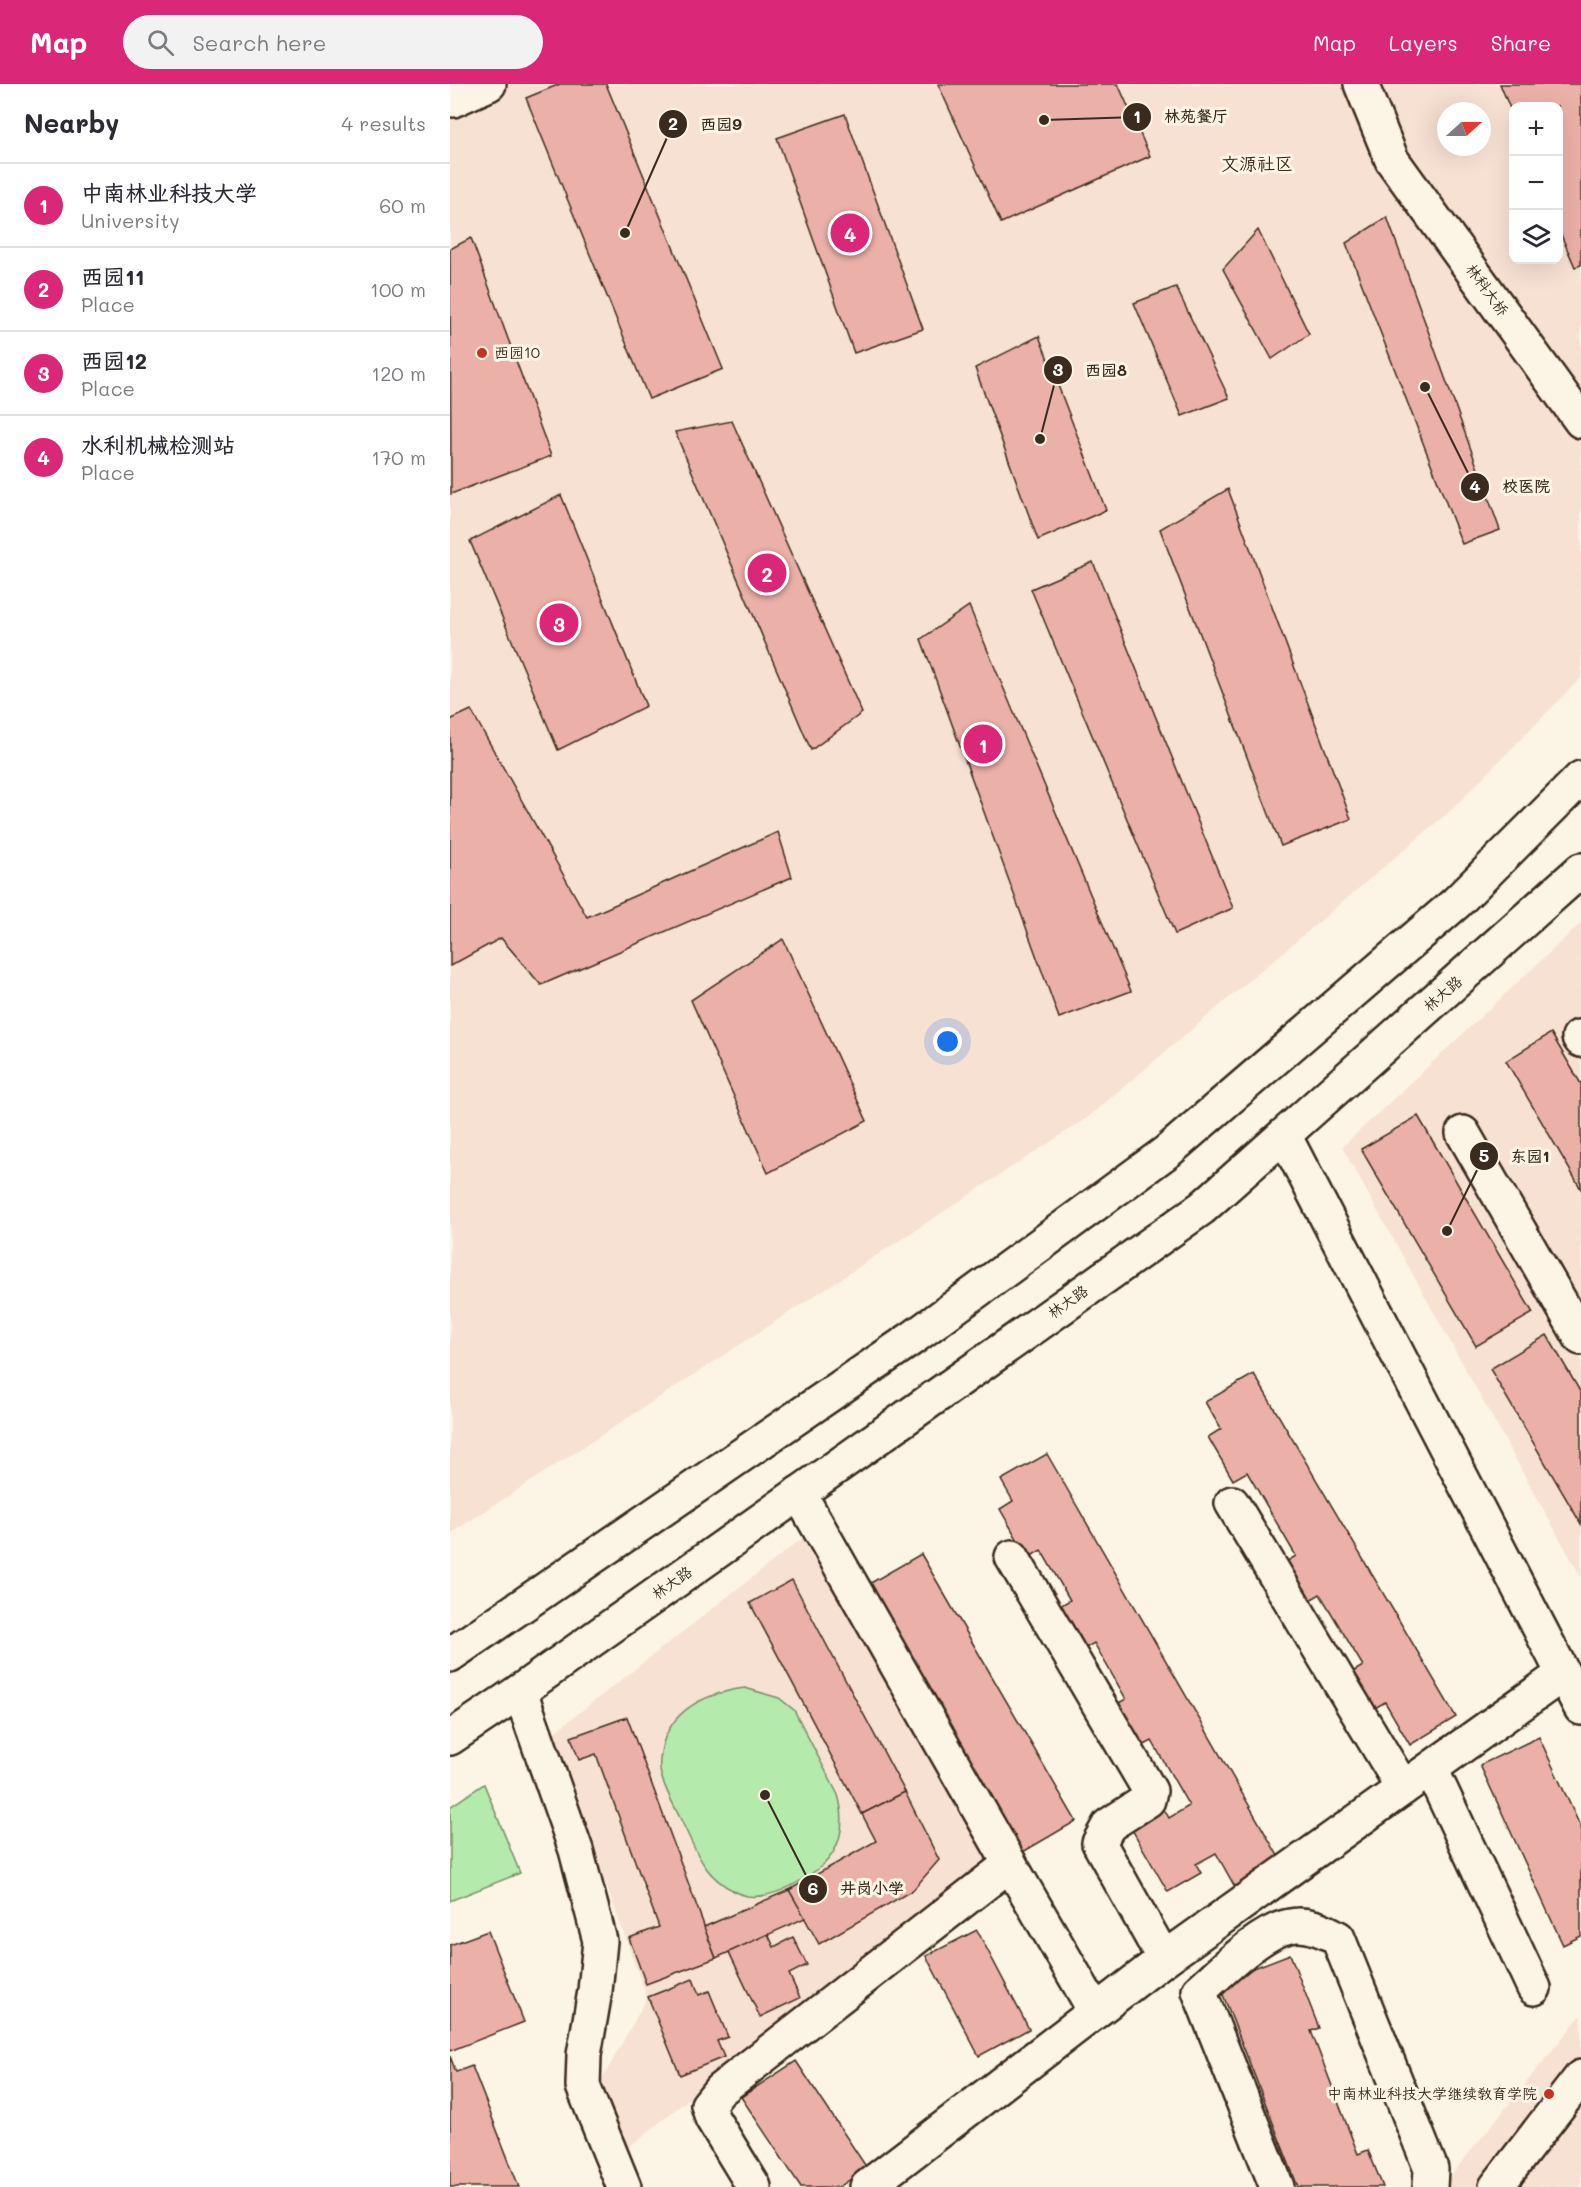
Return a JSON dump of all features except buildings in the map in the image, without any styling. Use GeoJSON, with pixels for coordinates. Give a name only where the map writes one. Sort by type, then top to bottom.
{"type":"FeatureCollection","features":[{"type":"Feature","properties":{"kind":"main road"},"geometry":{"type":"LineString","coordinates":[[450,93],[453,100],[489,84]]}},
{"type":"Feature","properties":{"kind":"main road","name":"林科大桥"},"geometry":{"type":"LineString","coordinates":[[1362,84],[1392,160],[1581,421]]}},
{"type":"Feature","properties":{"kind":"main road"},"geometry":{"type":"LineString","coordinates":[[450,1655],[914,1336],[1168,1151],[1456,903],[1581,778]]}},
{"type":"Feature","properties":{"kind":"main road","name":"林大路"},"geometry":{"type":"LineString","coordinates":[[450,1738],[520,1691],[1202,1208],[1581,870]]}},
{"type":"Feature","properties":{"kind":"main road"},"geometry":{"type":"LineString","coordinates":[[1463,1134],[1571,1298],[1581,1338]]}},
{"type":"Feature","properties":{"kind":"main road"},"geometry":{"type":"LineString","coordinates":[[1284,1135],[1581,1708]]}},
{"type":"Feature","properties":{"kind":"main road"},"geometry":{"type":"LineString","coordinates":[[799,1493],[1095,2012]]}},
{"type":"Feature","properties":{"kind":"main road"},"geometry":{"type":"LineString","coordinates":[[1232,1503],[1403,1788]]}},
{"type":"Feature","properties":{"kind":"main road"},"geometry":{"type":"LineString","coordinates":[[1012,1557],[1150,1791],[1148,1800],[1109,1825],[1100,1843],[1164,1959]]}},
{"type":"Feature","properties":{"kind":"main road"},"geometry":{"type":"LineString","coordinates":[[867,2187],[1164,1959],[1563,1674]]}},
{"type":"Feature","properties":{"kind":"main road"},"geometry":{"type":"LineString","coordinates":[[520,1691],[576,1850],[600,1941],[584,2055],[583,2086],[624,2187]]}},
{"type":"Feature","properties":{"kind":"main road"},"geometry":{"type":"LineString","coordinates":[[1431,1769],[1534,1988]]}},
{"type":"Feature","properties":{"kind":"main road"},"geometry":{"type":"LineString","coordinates":[[754,2187],[712,2118],[708,2105],[720,2090],[1010,1864]]}},
{"type":"Feature","properties":{"kind":"main road"},"geometry":{"type":"LineString","coordinates":[[1277,2187],[1199,1991],[1262,1938],[1290,1926],[1319,1928],[1338,1938],[1431,2169],[1430,2187]]}},
{"type":"Feature","properties":{"kind":"main road"},"geometry":{"type":"LineString","coordinates":[[1496,2187],[1581,2078]]}},
{"type":"Feature","properties":{"kind":"shaded area"},"geometry":{"type":"Polygon","coordinates":[[[450,84],[1581,84],[1581,678],[1450,811],[1087,1118],[450,1534],[450,84]]]}},
{"type":"Feature","properties":{"kind":"shaded area"},"geometry":{"type":"Polygon","coordinates":[[[1581,923],[1581,1577],[1342,1147],[1581,923]]]}},
{"type":"Feature","properties":{"kind":"shaded area"},"geometry":{"type":"Polygon","coordinates":[[[809,1533],[990,1855],[628,2148],[600,2083],[647,1998],[552,1734],[809,1533]]]}},
{"type":"Feature","properties":{"kind":"shaded area","name":"中南林业科技大学继续教育学院"},"geometry":{"type":"Polygon","coordinates":[[[1581,2015],[1581,2187],[1443,2187],[1453,2173],[1581,2015]]]}},
{"type":"Feature","properties":{"kind":"green space"},"geometry":{"type":"Polygon","coordinates":[[[745,1688],[779,1698],[794,1710],[838,1795],[842,1815],[842,1826],[837,1845],[826,1862],[794,1884],[766,1895],[756,1896],[747,1896],[724,1885],[702,1863],[669,1796],[660,1766],[662,1747],[667,1733],[683,1712],[705,1698],[745,1688]]]}},
{"type":"Feature","properties":{"kind":"green space"},"geometry":{"type":"Polygon","coordinates":[[[484,1784],[520,1873],[450,1901],[450,1807],[484,1784]]]}},
{"type":"Feature","properties":{"kind":"place","name":"林苑餐厅"},"geometry":{"type":"Point","coordinates":[1044,120]}},
{"type":"Feature","properties":{"kind":"place","name":"西园9"},"geometry":{"type":"Point","coordinates":[625,233]}},
{"type":"Feature","properties":{"kind":"place","name":"水利机械检测站"},"geometry":{"type":"Point","coordinates":[850,233]}},
{"type":"Feature","properties":{"kind":"place","name":"西园10"},"geometry":{"type":"Point","coordinates":[482,353]}},
{"type":"Feature","properties":{"kind":"place","name":"校医院"},"geometry":{"type":"Point","coordinates":[1425,387]}},
{"type":"Feature","properties":{"kind":"place","name":"西园8"},"geometry":{"type":"Point","coordinates":[1040,439]}},
{"type":"Feature","properties":{"kind":"place","name":"西园11"},"geometry":{"type":"Point","coordinates":[767,573]}},
{"type":"Feature","properties":{"kind":"place","name":"西园12"},"geometry":{"type":"Point","coordinates":[559,623]}},
{"type":"Feature","properties":{"kind":"place","name":"中南林业科技大学"},"geometry":{"type":"Point","coordinates":[983,744]}},
{"type":"Feature","properties":{"kind":"place","name":"东园1"},"geometry":{"type":"Point","coordinates":[1447,1231]}},
{"type":"Feature","properties":{"kind":"place","name":"井岗小学"},"geometry":{"type":"Point","coordinates":[765,1795]}},
{"type":"Feature","properties":{"kind":"place","name":"中南林业科技大学继续教育学院"},"geometry":{"type":"Point","coordinates":[1549,2094]}},
{"type":"Feature","properties":{"kind":"district","name":"文源社区"},"geometry":{"type":"Point","coordinates":[1257,164]}}]}
